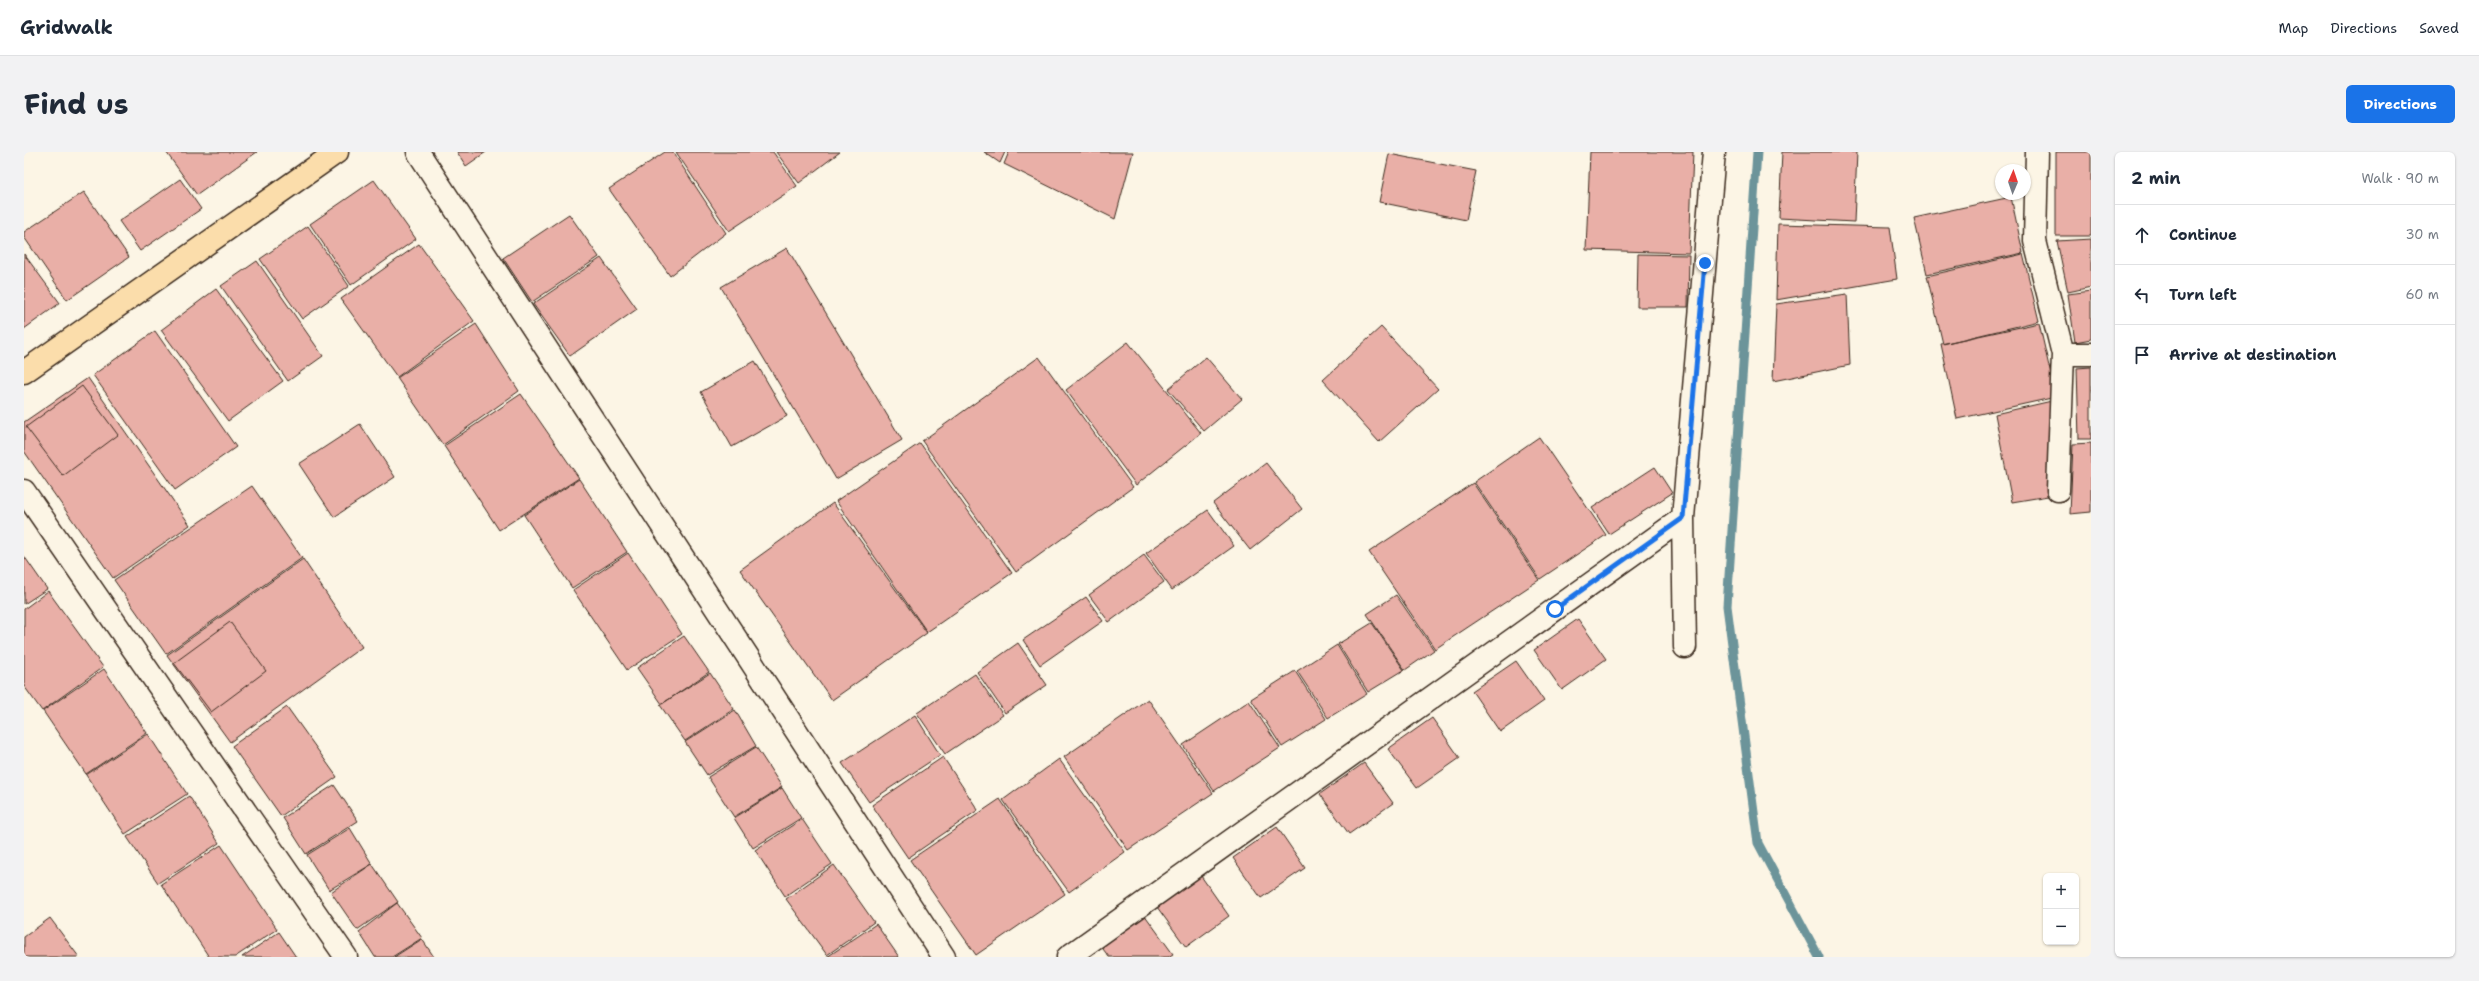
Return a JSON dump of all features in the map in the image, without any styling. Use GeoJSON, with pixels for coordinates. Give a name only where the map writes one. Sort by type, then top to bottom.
{"type":"FeatureCollection","features":[{"type":"Feature","properties":{"kind":"main road"},"geometry":{"type":"LineString","coordinates":[[24,372],[337,152]]}},
{"type":"Feature","properties":{"kind":"street"},"geometry":{"type":"LineString","coordinates":[[418,152],[944,957]]}},
{"type":"Feature","properties":{"kind":"street"},"geometry":{"type":"LineString","coordinates":[[1685,647],[1683,518],[1714,152]]}},
{"type":"Feature","properties":{"kind":"street"},"geometry":{"type":"LineString","coordinates":[[2037,152],[2035,241],[2062,354],[2058,490]]}},
{"type":"Feature","properties":{"kind":"street"},"geometry":{"type":"LineString","coordinates":[[2062,354],[2091,354]]}},
{"type":"Feature","properties":{"kind":"street"},"geometry":{"type":"LineString","coordinates":[[24,491],[346,957]]}},
{"type":"Feature","properties":{"kind":"street"},"geometry":{"type":"LineString","coordinates":[[1068,957],[1683,518]]}},
{"type":"Feature","properties":{"kind":"building"},"geometry":{"type":"Polygon","coordinates":[[[166,152],[257,152],[197,195],[166,152]]]}},
{"type":"Feature","properties":{"kind":"building"},"geometry":{"type":"Polygon","coordinates":[[[457,152],[486,152],[466,166],[457,152]]]}},
{"type":"Feature","properties":{"kind":"building"},"geometry":{"type":"Polygon","coordinates":[[[665,152],[673,152],[726,233],[670,276],[609,189],[665,152]]]}},
{"type":"Feature","properties":{"kind":"building"},"geometry":{"type":"Polygon","coordinates":[[[676,152],[773,152],[797,186],[729,231],[676,152]]]}},
{"type":"Feature","properties":{"kind":"building"},"geometry":{"type":"Polygon","coordinates":[[[776,152],[840,152],[799,183],[776,152]]]}},
{"type":"Feature","properties":{"kind":"building"},"geometry":{"type":"Polygon","coordinates":[[[984,152],[1005,152],[1000,163],[984,152]]]}},
{"type":"Feature","properties":{"kind":"building"},"geometry":{"type":"Polygon","coordinates":[[[1009,152],[1133,152],[1115,219],[1004,164],[1009,152]]]}},
{"type":"Feature","properties":{"kind":"building"},"geometry":{"type":"Polygon","coordinates":[[[1590,152],[1693,152],[1689,253],[1586,250],[1590,152]]]}},
{"type":"Feature","properties":{"kind":"building"},"geometry":{"type":"Polygon","coordinates":[[[1782,152],[1857,152],[1854,222],[1779,218],[1782,152]]]}},
{"type":"Feature","properties":{"kind":"building"},"geometry":{"type":"Polygon","coordinates":[[[2056,152],[2091,152],[2091,236],[2056,236],[2056,152]]]}},
{"type":"Feature","properties":{"kind":"building"},"geometry":{"type":"Polygon","coordinates":[[[1389,154],[1476,171],[1466,220],[1379,202],[1389,154]]]}},
{"type":"Feature","properties":{"kind":"building"},"geometry":{"type":"Polygon","coordinates":[[[180,179],[201,209],[140,251],[119,221],[180,179]]]}},
{"type":"Feature","properties":{"kind":"building"},"geometry":{"type":"Polygon","coordinates":[[[374,180],[416,239],[351,285],[310,224],[374,180]]]}},
{"type":"Feature","properties":{"kind":"building"},"geometry":{"type":"Polygon","coordinates":[[[84,192],[129,257],[67,300],[24,237],[24,232],[84,192]]]}},
{"type":"Feature","properties":{"kind":"building"},"geometry":{"type":"Polygon","coordinates":[[[1997,200],[2012,200],[2023,253],[1927,274],[1914,218],[1997,200]]]}},
{"type":"Feature","properties":{"kind":"building"},"geometry":{"type":"Polygon","coordinates":[[[569,214],[599,257],[532,302],[503,258],[569,214]]]}},
{"type":"Feature","properties":{"kind":"building"},"geometry":{"type":"Polygon","coordinates":[[[1778,224],[1890,227],[1897,279],[1776,300],[1778,224]]]}},
{"type":"Feature","properties":{"kind":"building"},"geometry":{"type":"Polygon","coordinates":[[[308,226],[349,286],[302,319],[260,259],[308,226]]]}},
{"type":"Feature","properties":{"kind":"building"},"geometry":{"type":"Polygon","coordinates":[[[2091,239],[2091,287],[2068,292],[2057,241],[2091,239]]]}},
{"type":"Feature","properties":{"kind":"building"},"geometry":{"type":"Polygon","coordinates":[[[419,244],[474,321],[397,377],[341,299],[419,244]]]}},
{"type":"Feature","properties":{"kind":"building"},"geometry":{"type":"Polygon","coordinates":[[[787,248],[902,440],[836,479],[721,287],[787,248]]]}},
{"type":"Feature","properties":{"kind":"building"},"geometry":{"type":"Polygon","coordinates":[[[24,254],[60,303],[24,329],[24,254]]]}},
{"type":"Feature","properties":{"kind":"building"},"geometry":{"type":"Polygon","coordinates":[[[1638,254],[1689,255],[1688,307],[1637,307],[1638,254]]]}},
{"type":"Feature","properties":{"kind":"building"},"geometry":{"type":"Polygon","coordinates":[[[2023,254],[2039,321],[1943,344],[1927,276],[2023,254]]]}},
{"type":"Feature","properties":{"kind":"building"},"geometry":{"type":"Polygon","coordinates":[[[601,258],[637,309],[570,356],[533,304],[601,258]]]}},
{"type":"Feature","properties":{"kind":"building"},"geometry":{"type":"Polygon","coordinates":[[[257,261],[323,356],[288,381],[221,286],[257,261]]]}},
{"type":"Feature","properties":{"kind":"building"},"geometry":{"type":"Polygon","coordinates":[[[216,289],[283,381],[228,421],[161,330],[216,289]]]}},
{"type":"Feature","properties":{"kind":"building"},"geometry":{"type":"Polygon","coordinates":[[[2091,291],[2091,339],[2075,342],[2068,294],[2091,291]]]}},
{"type":"Feature","properties":{"kind":"building"},"geometry":{"type":"Polygon","coordinates":[[[1847,294],[1850,365],[1773,381],[1776,304],[1847,294]]]}},
{"type":"Feature","properties":{"kind":"building"},"geometry":{"type":"Polygon","coordinates":[[[2039,323],[2056,397],[1957,419],[1941,344],[2039,323]]]}},
{"type":"Feature","properties":{"kind":"building"},"geometry":{"type":"Polygon","coordinates":[[[476,324],[519,391],[443,445],[397,378],[476,324]]]}},
{"type":"Feature","properties":{"kind":"building"},"geometry":{"type":"Polygon","coordinates":[[[1381,327],[1438,389],[1379,442],[1323,380],[1381,327]]]}},
{"type":"Feature","properties":{"kind":"building"},"geometry":{"type":"Polygon","coordinates":[[[155,331],[236,447],[175,490],[93,375],[155,331]]]}},
{"type":"Feature","properties":{"kind":"building"},"geometry":{"type":"Polygon","coordinates":[[[1128,342],[1201,433],[1136,485],[1066,390],[1128,342]]]}},
{"type":"Feature","properties":{"kind":"building"},"geometry":{"type":"Polygon","coordinates":[[[1039,357],[1133,487],[1016,572],[922,441],[1039,357]]]}},
{"type":"Feature","properties":{"kind":"building"},"geometry":{"type":"Polygon","coordinates":[[[1206,357],[1242,399],[1204,431],[1168,389],[1206,357]]]}},
{"type":"Feature","properties":{"kind":"building"},"geometry":{"type":"Polygon","coordinates":[[[755,361],[787,416],[732,447],[701,392],[755,361]]]}},
{"type":"Feature","properties":{"kind":"building"},"geometry":{"type":"Polygon","coordinates":[[[2091,367],[2091,439],[2079,439],[2077,368],[2091,367]]]}},
{"type":"Feature","properties":{"kind":"building"},"geometry":{"type":"Polygon","coordinates":[[[88,378],[190,525],[113,578],[24,451],[24,422],[88,378]]]}},
{"type":"Feature","properties":{"kind":"building"},"geometry":{"type":"Polygon","coordinates":[[[82,386],[118,435],[63,476],[26,427],[82,386]]]}},
{"type":"Feature","properties":{"kind":"building"},"geometry":{"type":"Polygon","coordinates":[[[521,394],[579,478],[499,530],[444,446],[521,394]]]}},
{"type":"Feature","properties":{"kind":"building"},"geometry":{"type":"Polygon","coordinates":[[[2056,400],[2054,495],[2012,502],[1995,414],[2056,400]]]}},
{"type":"Feature","properties":{"kind":"building"},"geometry":{"type":"Polygon","coordinates":[[[360,424],[395,477],[334,517],[299,464],[360,424]]]}},
{"type":"Feature","properties":{"kind":"building"},"geometry":{"type":"Polygon","coordinates":[[[1539,437],[1606,535],[1540,579],[1474,482],[1539,437]]]}},
{"type":"Feature","properties":{"kind":"building"},"geometry":{"type":"Polygon","coordinates":[[[920,443],[1012,573],[927,632],[836,501],[920,443]]]}},
{"type":"Feature","properties":{"kind":"building"},"geometry":{"type":"Polygon","coordinates":[[[2091,443],[2091,512],[2070,514],[2073,444],[2091,443]]]}},
{"type":"Feature","properties":{"kind":"building"},"geometry":{"type":"Polygon","coordinates":[[[1266,463],[1302,509],[1250,550],[1213,503],[1266,463]]]}},
{"type":"Feature","properties":{"kind":"building"},"geometry":{"type":"Polygon","coordinates":[[[1655,467],[1672,493],[1609,534],[1592,508],[1655,467]]]}},
{"type":"Feature","properties":{"kind":"building"},"geometry":{"type":"Polygon","coordinates":[[[579,479],[627,552],[572,588],[524,515],[579,479]]]}},
{"type":"Feature","properties":{"kind":"building"},"geometry":{"type":"Polygon","coordinates":[[[1473,483],[1539,580],[1435,649],[1369,552],[1473,483]]]}},
{"type":"Feature","properties":{"kind":"building"},"geometry":{"type":"Polygon","coordinates":[[[252,486],[302,558],[166,654],[114,580],[252,486]]]}},
{"type":"Feature","properties":{"kind":"building"},"geometry":{"type":"Polygon","coordinates":[[[833,503],[927,633],[832,700],[740,570],[833,503]]]}},
{"type":"Feature","properties":{"kind":"building"},"geometry":{"type":"Polygon","coordinates":[[[1208,510],[1234,546],[1172,590],[1146,553],[1208,510]]]}},
{"type":"Feature","properties":{"kind":"building"},"geometry":{"type":"Polygon","coordinates":[[[628,553],[682,634],[627,670],[573,590],[628,553]]]}},
{"type":"Feature","properties":{"kind":"building"},"geometry":{"type":"Polygon","coordinates":[[[1144,555],[1164,582],[1109,622],[1089,595],[1144,555]]]}},
{"type":"Feature","properties":{"kind":"building"},"geometry":{"type":"Polygon","coordinates":[[[24,556],[47,589],[24,604],[24,556]]]}},
{"type":"Feature","properties":{"kind":"building"},"geometry":{"type":"Polygon","coordinates":[[[303,559],[362,647],[230,742],[167,655],[303,559]]]}},
{"type":"Feature","properties":{"kind":"building"},"geometry":{"type":"Polygon","coordinates":[[[48,591],[103,667],[42,711],[24,686],[24,609],[48,591]]]}},
{"type":"Feature","properties":{"kind":"building"},"geometry":{"type":"Polygon","coordinates":[[[1396,595],[1434,650],[1405,670],[1367,614],[1396,595]]]}},
{"type":"Feature","properties":{"kind":"building"},"geometry":{"type":"Polygon","coordinates":[[[1086,597],[1103,621],[1040,665],[1023,640],[1086,597]]]}},
{"type":"Feature","properties":{"kind":"building"},"geometry":{"type":"Polygon","coordinates":[[[1578,619],[1606,659],[1562,690],[1534,650],[1578,619]]]}},
{"type":"Feature","properties":{"kind":"building"},"geometry":{"type":"Polygon","coordinates":[[[230,622],[266,671],[211,712],[174,663],[230,622]]]}},
{"type":"Feature","properties":{"kind":"building"},"geometry":{"type":"Polygon","coordinates":[[[1372,623],[1404,670],[1368,692],[1338,644],[1372,623]]]}},
{"type":"Feature","properties":{"kind":"building"},"geometry":{"type":"Polygon","coordinates":[[[684,636],[709,672],[662,704],[637,668],[684,636]]]}},
{"type":"Feature","properties":{"kind":"building"},"geometry":{"type":"Polygon","coordinates":[[[1018,643],[1047,685],[1005,713],[977,672],[1018,643]]]}},
{"type":"Feature","properties":{"kind":"building"},"geometry":{"type":"Polygon","coordinates":[[[1337,645],[1367,694],[1328,718],[1297,671],[1337,645]]]}},
{"type":"Feature","properties":{"kind":"building"},"geometry":{"type":"Polygon","coordinates":[[[1516,661],[1544,701],[1500,732],[1472,691],[1516,661]]]}},
{"type":"Feature","properties":{"kind":"building"},"geometry":{"type":"Polygon","coordinates":[[[104,669],[147,733],[86,774],[43,711],[104,669]]]}},
{"type":"Feature","properties":{"kind":"building"},"geometry":{"type":"Polygon","coordinates":[[[1295,671],[1326,719],[1282,747],[1251,699],[1295,671]]]}},
{"type":"Feature","properties":{"kind":"building"},"geometry":{"type":"Polygon","coordinates":[[[710,673],[734,709],[685,741],[660,705],[710,673]]]}},
{"type":"Feature","properties":{"kind":"building"},"geometry":{"type":"Polygon","coordinates":[[[975,674],[1003,715],[945,754],[917,713],[975,674]]]}},
{"type":"Feature","properties":{"kind":"building"},"geometry":{"type":"Polygon","coordinates":[[[1148,699],[1213,793],[1128,850],[1064,757],[1148,699]]]}},
{"type":"Feature","properties":{"kind":"building"},"geometry":{"type":"Polygon","coordinates":[[[1249,701],[1280,748],[1214,791],[1183,745],[1249,701]]]}},
{"type":"Feature","properties":{"kind":"building"},"geometry":{"type":"Polygon","coordinates":[[[287,707],[337,777],[281,816],[232,746],[287,707]]]}},
{"type":"Feature","properties":{"kind":"building"},"geometry":{"type":"Polygon","coordinates":[[[735,710],[756,746],[707,775],[685,742],[735,710]]]}},
{"type":"Feature","properties":{"kind":"building"},"geometry":{"type":"Polygon","coordinates":[[[915,715],[940,755],[869,802],[842,763],[915,715]]]}},
{"type":"Feature","properties":{"kind":"building"},"geometry":{"type":"Polygon","coordinates":[[[1432,718],[1460,758],[1417,788],[1388,749],[1432,718]]]}},
{"type":"Feature","properties":{"kind":"building"},"geometry":{"type":"Polygon","coordinates":[[[148,734],[187,794],[125,834],[86,775],[148,734]]]}},
{"type":"Feature","properties":{"kind":"building"},"geometry":{"type":"Polygon","coordinates":[[[756,747],[782,787],[734,817],[708,777],[756,747]]]}},
{"type":"Feature","properties":{"kind":"building"},"geometry":{"type":"Polygon","coordinates":[[[943,757],[978,810],[908,858],[872,805],[943,757]]]}},
{"type":"Feature","properties":{"kind":"building"},"geometry":{"type":"Polygon","coordinates":[[[1059,759],[1125,852],[1069,892],[1003,800],[1059,759]]]}},
{"type":"Feature","properties":{"kind":"building"},"geometry":{"type":"Polygon","coordinates":[[[1364,763],[1393,803],[1349,834],[1320,794],[1364,763]]]}},
{"type":"Feature","properties":{"kind":"building"},"geometry":{"type":"Polygon","coordinates":[[[334,785],[358,821],[306,854],[283,818],[334,785]]]}},
{"type":"Feature","properties":{"kind":"building"},"geometry":{"type":"Polygon","coordinates":[[[782,788],[801,818],[753,848],[734,818],[782,788]]]}},
{"type":"Feature","properties":{"kind":"building"},"geometry":{"type":"Polygon","coordinates":[[[189,796],[219,843],[158,883],[127,837],[189,796]]]}},
{"type":"Feature","properties":{"kind":"building"},"geometry":{"type":"Polygon","coordinates":[[[1000,799],[1065,894],[976,955],[910,860],[1000,799]]]}},
{"type":"Feature","properties":{"kind":"building"},"geometry":{"type":"Polygon","coordinates":[[[802,819],[832,864],[785,896],[755,850],[802,819]]]}},
{"type":"Feature","properties":{"kind":"building"},"geometry":{"type":"Polygon","coordinates":[[[1277,827],[1305,868],[1261,898],[1233,858],[1277,827]]]}},
{"type":"Feature","properties":{"kind":"building"},"geometry":{"type":"Polygon","coordinates":[[[350,828],[372,864],[329,890],[307,855],[350,828]]]}},
{"type":"Feature","properties":{"kind":"building"},"geometry":{"type":"Polygon","coordinates":[[[221,845],[277,929],[235,957],[209,957],[161,884],[221,845]]]}},
{"type":"Feature","properties":{"kind":"building"},"geometry":{"type":"Polygon","coordinates":[[[372,864],[398,902],[357,930],[331,892],[372,864]]]}},
{"type":"Feature","properties":{"kind":"building"},"geometry":{"type":"Polygon","coordinates":[[[834,865],[874,922],[827,955],[786,899],[834,865]]]}},
{"type":"Feature","properties":{"kind":"building"},"geometry":{"type":"Polygon","coordinates":[[[1201,876],[1229,916],[1186,947],[1157,907],[1201,876]]]}},
{"type":"Feature","properties":{"kind":"building"},"geometry":{"type":"Polygon","coordinates":[[[397,903],[422,938],[392,957],[375,957],[359,932],[397,903]]]}},
{"type":"Feature","properties":{"kind":"building"},"geometry":{"type":"Polygon","coordinates":[[[1144,914],[1173,954],[1168,957],[1109,957],[1100,945],[1144,914]]]}},
{"type":"Feature","properties":{"kind":"building"},"geometry":{"type":"Polygon","coordinates":[[[50,918],[79,957],[24,957],[24,937],[50,918]]]}},
{"type":"Feature","properties":{"kind":"building"},"geometry":{"type":"Polygon","coordinates":[[[876,924],[899,957],[827,957],[876,924]]]}},
{"type":"Feature","properties":{"kind":"building"},"geometry":{"type":"Polygon","coordinates":[[[279,932],[296,957],[242,957],[279,932]]]}},
{"type":"Feature","properties":{"kind":"building"},"geometry":{"type":"Polygon","coordinates":[[[422,939],[434,957],[394,957],[422,939]]]}},
{"type":"Feature","properties":{"kind":"waterway"},"geometry":{"type":"LineString","coordinates":[[1757,152],[1727,606],[1758,843],[1819,957]]}},
{"type":"Feature","properties":{"kind":"route"},"geometry":{"type":"LineString","coordinates":[[1555,609],[1683,518],[1705,263]]}}]}
